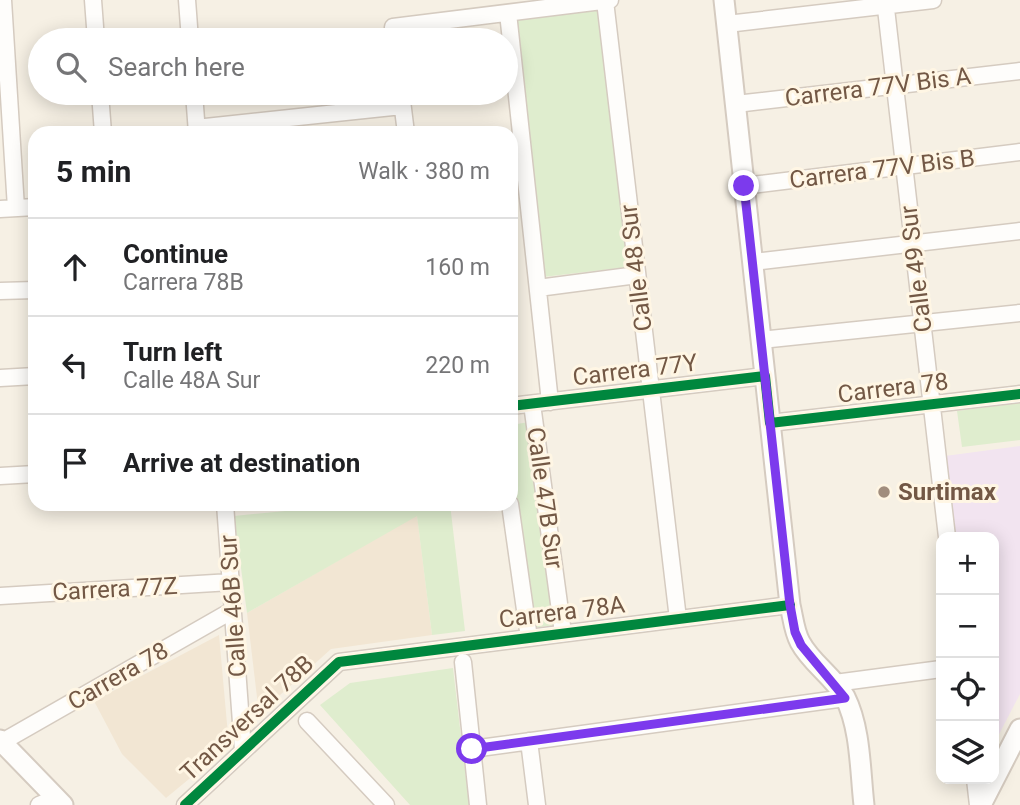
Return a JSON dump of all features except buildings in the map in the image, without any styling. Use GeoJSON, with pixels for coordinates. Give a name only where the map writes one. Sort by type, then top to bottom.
{"type":"FeatureCollection","features":[{"type":"Feature","properties":{"kind":"street"},"geometry":{"type":"LineString","coordinates":[[3,0],[8,208],[28,207]]}},
{"type":"Feature","properties":{"kind":"street"},"geometry":{"type":"LineString","coordinates":[[93,0],[95,28]]}},
{"type":"Feature","properties":{"kind":"street"},"geometry":{"type":"LineString","coordinates":[[187,0],[189,28]]}},
{"type":"Feature","properties":{"kind":"street"},"geometry":{"type":"LineString","coordinates":[[427,28],[508,13],[610,0]]}},
{"type":"Feature","properties":{"kind":"street"},"geometry":{"type":"LineString","coordinates":[[724,0],[790,605],[795,632],[801,645],[840,691],[856,732],[864,805]]}},
{"type":"Feature","properties":{"kind":"street"},"geometry":{"type":"LineString","coordinates":[[727,24],[886,3],[933,0]]}},
{"type":"Feature","properties":{"kind":"street","name":"Calle 48 Sur"},"geometry":{"type":"LineString","coordinates":[[605,1],[678,619]]}},
{"type":"Feature","properties":{"kind":"street","name":"Calle 49 Sur"},"geometry":{"type":"LineString","coordinates":[[886,3],[946,532]]}},
{"type":"Feature","properties":{"kind":"street","name":"Calle 47B Sur"},"geometry":{"type":"LineString","coordinates":[[508,13],[510,28]]}},
{"type":"Feature","properties":{"kind":"street","name":"Carrera 77V Bis A"},"geometry":{"type":"LineString","coordinates":[[736,104],[1020,71]]}},
{"type":"Feature","properties":{"kind":"street"},"geometry":{"type":"LineString","coordinates":[[101,105],[102,126]]}},
{"type":"Feature","properties":{"kind":"street"},"geometry":{"type":"LineString","coordinates":[[195,105],[197,126]]}},
{"type":"Feature","properties":{"kind":"street"},"geometry":{"type":"LineString","coordinates":[[229,126],[364,105]]}},
{"type":"Feature","properties":{"kind":"street"},"geometry":{"type":"LineString","coordinates":[[403,105],[405,126]]}},
{"type":"Feature","properties":{"kind":"street","name":"Calle 47B Sur"},"geometry":{"type":"LineString","coordinates":[[518,105],[550,402]]}},
{"type":"Feature","properties":{"kind":"street","name":"Carrera 77V Bis B"},"geometry":{"type":"LineString","coordinates":[[744,186],[1020,152]]}},
{"type":"Feature","properties":{"kind":"street"},"geometry":{"type":"LineString","coordinates":[[753,262],[1020,231]]}},
{"type":"Feature","properties":{"kind":"street"},"geometry":{"type":"LineString","coordinates":[[538,288],[637,275]]}},
{"type":"Feature","properties":{"kind":"street"},"geometry":{"type":"LineString","coordinates":[[0,291],[28,290]]}},
{"type":"Feature","properties":{"kind":"street"},"geometry":{"type":"LineString","coordinates":[[761,340],[1020,313]]}},
{"type":"Feature","properties":{"kind":"street"},"geometry":{"type":"LineString","coordinates":[[0,377],[28,376]]}},
{"type":"Feature","properties":{"kind":"street","name":"Carrera 77Y"},"geometry":{"type":"LineString","coordinates":[[518,406],[765,376]]}},
{"type":"Feature","properties":{"kind":"street","name":"Carrera 78"},"geometry":{"type":"LineString","coordinates":[[770,423],[1020,394]]}},
{"type":"Feature","properties":{"kind":"street","name":"Calle 47B Sur"},"geometry":{"type":"LineString","coordinates":[[532,404],[563,633]]}},
{"type":"Feature","properties":{"kind":"street"},"geometry":{"type":"LineString","coordinates":[[0,476],[28,474]]}},
{"type":"Feature","properties":{"kind":"street","name":"Calle 46B Sur"},"geometry":{"type":"LineString","coordinates":[[226,511],[243,750]]}},
{"type":"Feature","properties":{"kind":"street"},"geometry":{"type":"LineString","coordinates":[[511,511],[529,638]]}},
{"type":"Feature","properties":{"kind":"street","name":"Carrera 77Z"},"geometry":{"type":"LineString","coordinates":[[0,596],[231,582]]}},
{"type":"Feature","properties":{"kind":"street","name":"Carrera 78A"},"geometry":{"type":"LineString","coordinates":[[338,662],[790,605]]}},
{"type":"Feature","properties":{"kind":"street","name":"Carrera 78"},"geometry":{"type":"LineString","coordinates":[[1,741],[233,610]]}},
{"type":"Feature","properties":{"kind":"street","name":"Transversal 78B"},"geometry":{"type":"LineString","coordinates":[[185,805],[338,662]]}},
{"type":"Feature","properties":{"kind":"street"},"geometry":{"type":"LineString","coordinates":[[463,662],[478,805]]}},
{"type":"Feature","properties":{"kind":"street"},"geometry":{"type":"LineString","coordinates":[[472,749],[840,691],[936,670]]}},
{"type":"Feature","properties":{"kind":"street"},"geometry":{"type":"LineString","coordinates":[[307,721],[386,805]]}},
{"type":"Feature","properties":{"kind":"street"},"geometry":{"type":"LineString","coordinates":[[980,805],[1020,729]]}},
{"type":"Feature","properties":{"kind":"street"},"geometry":{"type":"LineString","coordinates":[[1,741],[53,803]]}},
{"type":"Feature","properties":{"kind":"street"},"geometry":{"type":"LineString","coordinates":[[529,741],[537,805]]}},
{"type":"Feature","properties":{"kind":"street"},"geometry":{"type":"LineString","coordinates":[[976,784],[980,805]]}},
{"type":"Feature","properties":{"kind":"shaded area"},"geometry":{"type":"Polygon","coordinates":[[[1020,446],[1020,694],[999,734],[999,532],[953,532],[945,456],[1020,446]]]}},
{"type":"Feature","properties":{"kind":"shaded area"},"geometry":{"type":"Polygon","coordinates":[[[417,515],[432,635],[331,649],[259,714],[247,613],[417,515]]]}},
{"type":"Feature","properties":{"kind":"shaded area"},"geometry":{"type":"Polygon","coordinates":[[[219,635],[229,746],[166,798],[122,754],[94,701],[219,635]]]}},
{"type":"Feature","properties":{"kind":"green space"},"geometry":{"type":"Polygon","coordinates":[[[599,10],[628,267],[543,277],[518,63],[518,28],[514,28],[513,20],[599,10]]]}},
{"type":"Feature","properties":{"kind":"green space"},"geometry":{"type":"Polygon","coordinates":[[[1020,403],[1020,440],[962,447],[957,411],[1020,403]]]}},
{"type":"Feature","properties":{"kind":"green space"},"geometry":{"type":"Polygon","coordinates":[[[529,422],[556,625],[532,628],[516,511],[518,424],[529,422]]]}},
{"type":"Feature","properties":{"kind":"green space"},"geometry":{"type":"Polygon","coordinates":[[[286,511],[451,511],[465,631],[432,635],[417,516],[247,613],[234,516],[286,511]]]}},
{"type":"Feature","properties":{"kind":"green space"},"geometry":{"type":"Polygon","coordinates":[[[453,668],[469,805],[410,805],[320,705],[350,683],[453,668]]]}},
{"type":"Feature","properties":{"kind":"cycle path"},"geometry":{"type":"LineString","coordinates":[[518,405],[765,376],[770,423],[1020,394]]}},
{"type":"Feature","properties":{"kind":"cycle path"},"geometry":{"type":"LineString","coordinates":[[185,805],[339,662],[790,605]]}},
{"type":"Feature","properties":{"kind":"place","name":"Surtimax"},"geometry":{"type":"Point","coordinates":[884,492]}},
{"type":"Feature","properties":{"kind":"route"},"geometry":{"type":"LineString","coordinates":[[472,749],[845,698],[801,645],[795,632],[744,186]]}}]}
